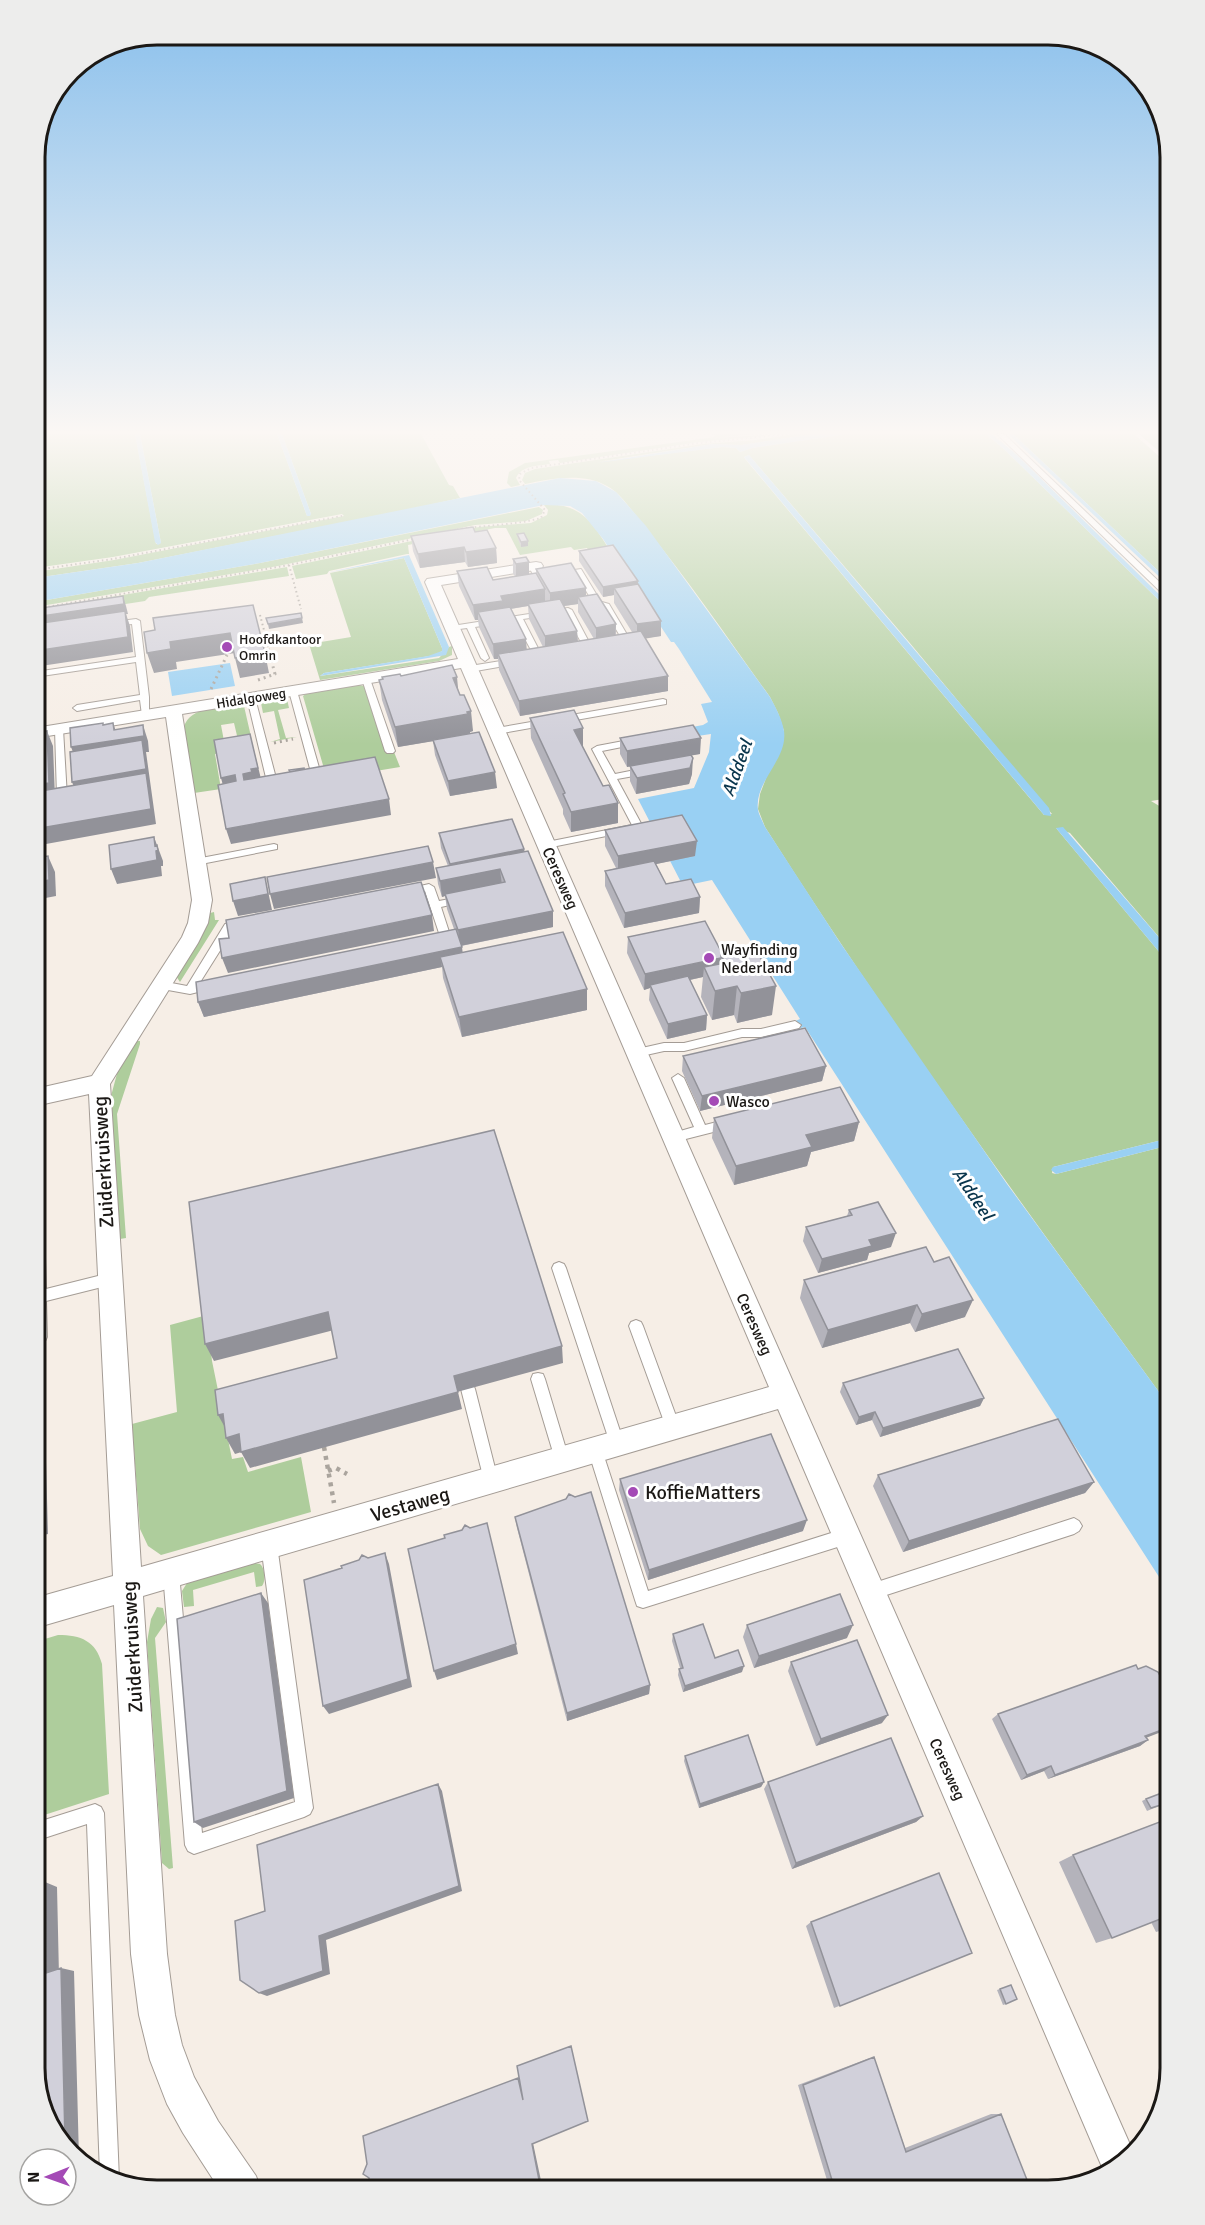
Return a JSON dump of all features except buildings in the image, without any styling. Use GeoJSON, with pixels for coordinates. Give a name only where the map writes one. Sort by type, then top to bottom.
{"type":"FeatureCollection","features":[{"type":"Feature","properties":{"kind":"street","name":"Ceresweg"},"geometry":{"type":"LineString","coordinates":[[535,566],[432,582],[461,627],[497,731],[1117,2156]]}},
{"type":"Feature","properties":{"kind":"street","name":"Hidalgoweg"},"geometry":{"type":"LineString","coordinates":[[45,735],[57,738],[252,690],[293,691],[474,663]]}},
{"type":"Feature","properties":{"kind":"street","name":"Zuiderkruisweg"},"geometry":{"type":"LineString","coordinates":[[160,713],[196,862],[202,900],[201,912],[191,938],[99,1083],[149,1954],[157,2019],[174,2075],[198,2123],[235,2180]]}},
{"type":"Feature","properties":{"kind":"street","name":"Zuiderkruisweg"},"geometry":{"type":"LineString","coordinates":[[45,1095],[99,1083]]}},
{"type":"Feature","properties":{"kind":"street","name":"Vestaweg"},"geometry":{"type":"LineString","coordinates":[[45,1610],[786,1394]]}},
{"type":"Feature","properties":{"kind":"lane"},"geometry":{"type":"LineString","coordinates":[[1109,538],[1160,586]]}},
{"type":"Feature","properties":{"kind":"lane"},"geometry":{"type":"LineString","coordinates":[[535,566],[539,578],[578,572],[594,597]]}},
{"type":"Feature","properties":{"kind":"lane"},"geometry":{"type":"LineString","coordinates":[[604,604],[628,643],[617,645]]}},
{"type":"Feature","properties":{"kind":"lane"},"geometry":{"type":"LineString","coordinates":[[461,627],[568,610],[585,646],[595,648]]}},
{"type":"Feature","properties":{"kind":"lane"},"geometry":{"type":"LineString","coordinates":[[518,618],[538,654],[530,659]]}},
{"type":"Feature","properties":{"kind":"lane"},"geometry":{"type":"LineString","coordinates":[[102,626],[136,621],[145,697],[160,713]]}},
{"type":"Feature","properties":{"kind":"lane"},"geometry":{"type":"LineString","coordinates":[[45,673],[140,659]]}},
{"type":"Feature","properties":{"kind":"lane"},"geometry":{"type":"LineString","coordinates":[[474,663],[519,661]]}},
{"type":"Feature","properties":{"kind":"lane"},"geometry":{"type":"LineString","coordinates":[[366,679],[390,751]]}},
{"type":"Feature","properties":{"kind":"lane"},"geometry":{"type":"LineString","coordinates":[[252,690],[262,745],[273,786],[284,784]]}},
{"type":"Feature","properties":{"kind":"lane"},"geometry":{"type":"LineString","coordinates":[[293,691],[317,778],[306,780]]}},
{"type":"Feature","properties":{"kind":"lane"},"geometry":{"type":"LineString","coordinates":[[77,708],[145,697]]}},
{"type":"Feature","properties":{"kind":"lane"},"geometry":{"type":"LineString","coordinates":[[497,731],[663,702]]}},
{"type":"Feature","properties":{"kind":"lane"},"geometry":{"type":"LineString","coordinates":[[57,738],[62,797]]}},
{"type":"Feature","properties":{"kind":"lane"},"geometry":{"type":"LineString","coordinates":[[547,845],[638,827],[597,749],[645,740]]}},
{"type":"Feature","properties":{"kind":"lane"},"geometry":{"type":"LineString","coordinates":[[612,777],[658,768]]}},
{"type":"Feature","properties":{"kind":"lane"},"geometry":{"type":"LineString","coordinates":[[196,862],[274,847]]}},
{"type":"Feature","properties":{"kind":"lane"},"geometry":{"type":"LineString","coordinates":[[396,894],[429,887],[446,938],[423,942]]}},
{"type":"Feature","properties":{"kind":"lane"},"geometry":{"type":"LineString","coordinates":[[435,905],[467,898]]}},
{"type":"Feature","properties":{"kind":"lane"},"geometry":{"type":"LineString","coordinates":[[190,990],[229,927],[251,922]]}},
{"type":"Feature","properties":{"kind":"lane"},"geometry":{"type":"LineString","coordinates":[[161,985],[190,990],[213,985]]}},
{"type":"Feature","properties":{"kind":"lane"},"geometry":{"type":"LineString","coordinates":[[637,1053],[664,1047],[684,1047],[742,1033],[761,1033],[795,1025]]}},
{"type":"Feature","properties":{"kind":"lane"},"geometry":{"type":"LineString","coordinates":[[678,1078],[702,1131]]}},
{"type":"Feature","properties":{"kind":"lane"},"geometry":{"type":"LineString","coordinates":[[674,1137],[746,1120]]}},
{"type":"Feature","properties":{"kind":"lane"},"geometry":{"type":"LineString","coordinates":[[559,1268],[644,1600],[847,1536]]}},
{"type":"Feature","properties":{"kind":"lane"},"geometry":{"type":"LineString","coordinates":[[45,1296],[110,1280]]}},
{"type":"Feature","properties":{"kind":"lane"},"geometry":{"type":"LineString","coordinates":[[636,1326],[673,1427]]}},
{"type":"Feature","properties":{"kind":"lane"},"geometry":{"type":"LineString","coordinates":[[538,1379],[562,1459]]}},
{"type":"Feature","properties":{"kind":"lane"},"geometry":{"type":"LineString","coordinates":[[468,1389],[491,1480]]}},
{"type":"Feature","properties":{"kind":"lane"},"geometry":{"type":"LineString","coordinates":[[871,1592],[1074,1526]]}},
{"type":"Feature","properties":{"kind":"lane"},"geometry":{"type":"LineString","coordinates":[[171,1573],[181,1619],[194,1845],[304,1808],[269,1593],[269,1545]]}},
{"type":"Feature","properties":{"kind":"lane"},"geometry":{"type":"LineString","coordinates":[[45,1829],[95,1813],[110,2170]]}},
{"type":"Feature","properties":{"kind":"path"},"geometry":{"type":"LineString","coordinates":[[45,569],[225,538]]}},
{"type":"Feature","properties":{"kind":"path"},"geometry":{"type":"LineString","coordinates":[[45,607],[289,565],[420,538]]}},
{"type":"Feature","properties":{"kind":"path"},"geometry":{"type":"LineString","coordinates":[[289,565],[301,609]]}},
{"type":"Feature","properties":{"kind":"path"},"geometry":{"type":"LineString","coordinates":[[252,690],[275,674],[260,615]]}},
{"type":"Feature","properties":{"kind":"path"},"geometry":{"type":"LineString","coordinates":[[210,690],[227,654]]}},
{"type":"Feature","properties":{"kind":"path"},"geometry":{"type":"LineString","coordinates":[[262,745],[306,737]]}},
{"type":"Feature","properties":{"kind":"path"},"geometry":{"type":"LineString","coordinates":[[324,1447],[337,1525]]}},
{"type":"Feature","properties":{"kind":"path"},"geometry":{"type":"LineString","coordinates":[[328,1471],[336,1468],[347,1474]]}},
{"type":"Feature","properties":{"kind":"green space"},"geometry":{"type":"Polygon","coordinates":[[[45,538],[155,538],[156,544],[161,543],[160,538],[215,538],[113,557],[45,567],[45,538]]]}},
{"type":"Feature","properties":{"kind":"green space"},"geometry":{"type":"Polygon","coordinates":[[[230,538],[266,538],[138,563],[45,577],[45,570],[230,538]]]}},
{"type":"Feature","properties":{"kind":"green space"},"geometry":{"type":"Polygon","coordinates":[[[385,538],[413,538],[278,566],[45,605],[45,600],[260,563],[385,538]]]}},
{"type":"Feature","properties":{"kind":"green space"},"geometry":{"type":"Polygon","coordinates":[[[427,538],[445,538],[408,545],[409,554],[329,571],[327,574],[296,579],[292,566],[427,538]]]}},
{"type":"Feature","properties":{"kind":"green space"},"geometry":{"type":"Polygon","coordinates":[[[511,538],[601,538],[612,554],[593,557],[587,548],[574,550],[571,547],[520,555],[511,538]]]}},
{"type":"Feature","properties":{"kind":"green space"},"geometry":{"type":"Polygon","coordinates":[[[653,538],[812,538],[1044,815],[1052,814],[820,538],[1095,538],[1160,601],[1160,800],[1151,801],[1160,806],[1160,938],[1070,833],[1056,828],[1160,953],[1160,1140],[1053,1167],[1052,1173],[1056,1174],[1160,1148],[1160,1393],[912,1048],[765,827],[758,809],[760,794],[784,731],[778,713],[770,697],[653,538]]]}},
{"type":"Feature","properties":{"kind":"green space"},"geometry":{"type":"Polygon","coordinates":[[[1123,538],[1160,538],[1160,573],[1123,538]]]}},
{"type":"Feature","properties":{"kind":"green space"},"geometry":{"type":"Polygon","coordinates":[[[404,558],[442,651],[436,655],[324,673],[320,676],[439,658],[452,646],[452,655],[439,661],[320,680],[309,644],[351,637],[330,573],[404,558]]]}},
{"type":"Feature","properties":{"kind":"green space"},"geometry":{"type":"Polygon","coordinates":[[[287,567],[289,576],[149,597],[145,601],[45,616],[45,608],[287,567]]]}},
{"type":"Feature","properties":{"kind":"green space"},"geometry":{"type":"Polygon","coordinates":[[[364,686],[386,753],[394,752],[400,767],[327,779],[303,696],[307,693],[364,686]]]}},
{"type":"Feature","properties":{"kind":"green space"},"geometry":{"type":"Polygon","coordinates":[[[282,697],[287,699],[289,708],[278,710],[286,738],[297,737],[270,742],[280,739],[274,711],[263,713],[261,703],[264,700],[282,697]]]}},
{"type":"Feature","properties":{"kind":"green space"},"geometry":{"type":"Polygon","coordinates":[[[240,704],[244,706],[252,741],[239,744],[234,723],[221,725],[226,752],[215,754],[221,789],[194,793],[184,727],[187,720],[200,711],[240,704]]]}},
{"type":"Feature","properties":{"kind":"green space"},"geometry":{"type":"Polygon","coordinates":[[[214,912],[215,920],[219,920],[180,982],[176,976],[207,923],[210,913],[214,912]]]}},
{"type":"Feature","properties":{"kind":"green space"},"geometry":{"type":"Polygon","coordinates":[[[136,1041],[140,1041],[140,1044],[117,1114],[126,1238],[120,1239],[111,1096],[118,1070],[136,1041]]]}},
{"type":"Feature","properties":{"kind":"green space"},"geometry":{"type":"Polygon","coordinates":[[[207,1315],[212,1361],[232,1459],[243,1457],[248,1472],[301,1457],[311,1512],[161,1555],[148,1546],[140,1529],[132,1424],[177,1412],[170,1325],[207,1315]]]}},
{"type":"Feature","properties":{"kind":"green space"},"geometry":{"type":"Polygon","coordinates":[[[254,1563],[260,1564],[263,1568],[262,1586],[256,1587],[254,1572],[193,1590],[194,1606],[184,1607],[182,1591],[187,1583],[254,1563]]]}},
{"type":"Feature","properties":{"kind":"green space"},"geometry":{"type":"Polygon","coordinates":[[[157,1607],[163,1608],[166,1622],[155,1638],[173,1868],[169,1869],[162,1863],[147,1642],[151,1619],[157,1607]]]}},
{"type":"Feature","properties":{"kind":"green space"},"geometry":{"type":"Polygon","coordinates":[[[58,1635],[74,1636],[92,1645],[99,1656],[102,1664],[109,1794],[45,1815],[45,1639],[58,1635]]]}},
{"type":"Feature","properties":{"kind":"water"},"geometry":{"type":"Polygon","coordinates":[[[154,538],[160,538],[161,543],[158,545],[154,538]]]}},
{"type":"Feature","properties":{"kind":"water"},"geometry":{"type":"Polygon","coordinates":[[[263,538],[383,538],[260,563],[45,600],[45,577],[138,563],[263,538]]]}},
{"type":"Feature","properties":{"kind":"water","name":"Alddeel"},"geometry":{"type":"Polygon","coordinates":[[[655,538],[770,697],[782,722],[784,742],[758,799],[758,810],[765,827],[839,941],[1007,1184],[1160,1393],[1160,1578],[805,1027],[797,1029],[793,1022],[800,1019],[712,880],[683,886],[638,799],[694,788],[709,752],[711,734],[670,740],[665,732],[708,722],[701,704],[712,702],[679,649],[674,642],[671,642],[603,539],[655,538]]]}},
{"type":"Feature","properties":{"kind":"water"},"geometry":{"type":"Polygon","coordinates":[[[812,538],[819,538],[1049,808],[1051,816],[1044,815],[812,538]]]}},
{"type":"Feature","properties":{"kind":"water"},"geometry":{"type":"Polygon","coordinates":[[[1095,538],[1101,538],[1160,595],[1160,601],[1095,538]]]}},
{"type":"Feature","properties":{"kind":"water"},"geometry":{"type":"Polygon","coordinates":[[[1118,538],[1123,538],[1160,573],[1160,578],[1118,538]]]}},
{"type":"Feature","properties":{"kind":"water"},"geometry":{"type":"Polygon","coordinates":[[[409,555],[449,647],[446,655],[320,676],[324,673],[428,656],[442,651],[404,558],[326,573],[409,555]]]}},
{"type":"Feature","properties":{"kind":"water"},"geometry":{"type":"Polygon","coordinates":[[[230,663],[235,686],[172,696],[168,672],[230,663]]]}},
{"type":"Feature","properties":{"kind":"water"},"geometry":{"type":"Polygon","coordinates":[[[1063,827],[1160,939],[1160,953],[1056,828],[1063,827]]]}},
{"type":"Feature","properties":{"kind":"water"},"geometry":{"type":"Polygon","coordinates":[[[1160,1140],[1160,1148],[1056,1174],[1051,1170],[1053,1167],[1160,1140]]]}},
{"type":"Feature","properties":{"kind":"place","name":"Hoofdkantoor Omrin"},"geometry":{"type":"Point","coordinates":[227,647]}},
{"type":"Feature","properties":{"kind":"place","name":"Wayfinding Nederland"},"geometry":{"type":"Point","coordinates":[709,958]}},
{"type":"Feature","properties":{"kind":"place","name":"Wasco"},"geometry":{"type":"Point","coordinates":[714,1101]}},
{"type":"Feature","properties":{"kind":"place","name":"KoffieMatters"},"geometry":{"type":"Point","coordinates":[633,1492]}}]}
